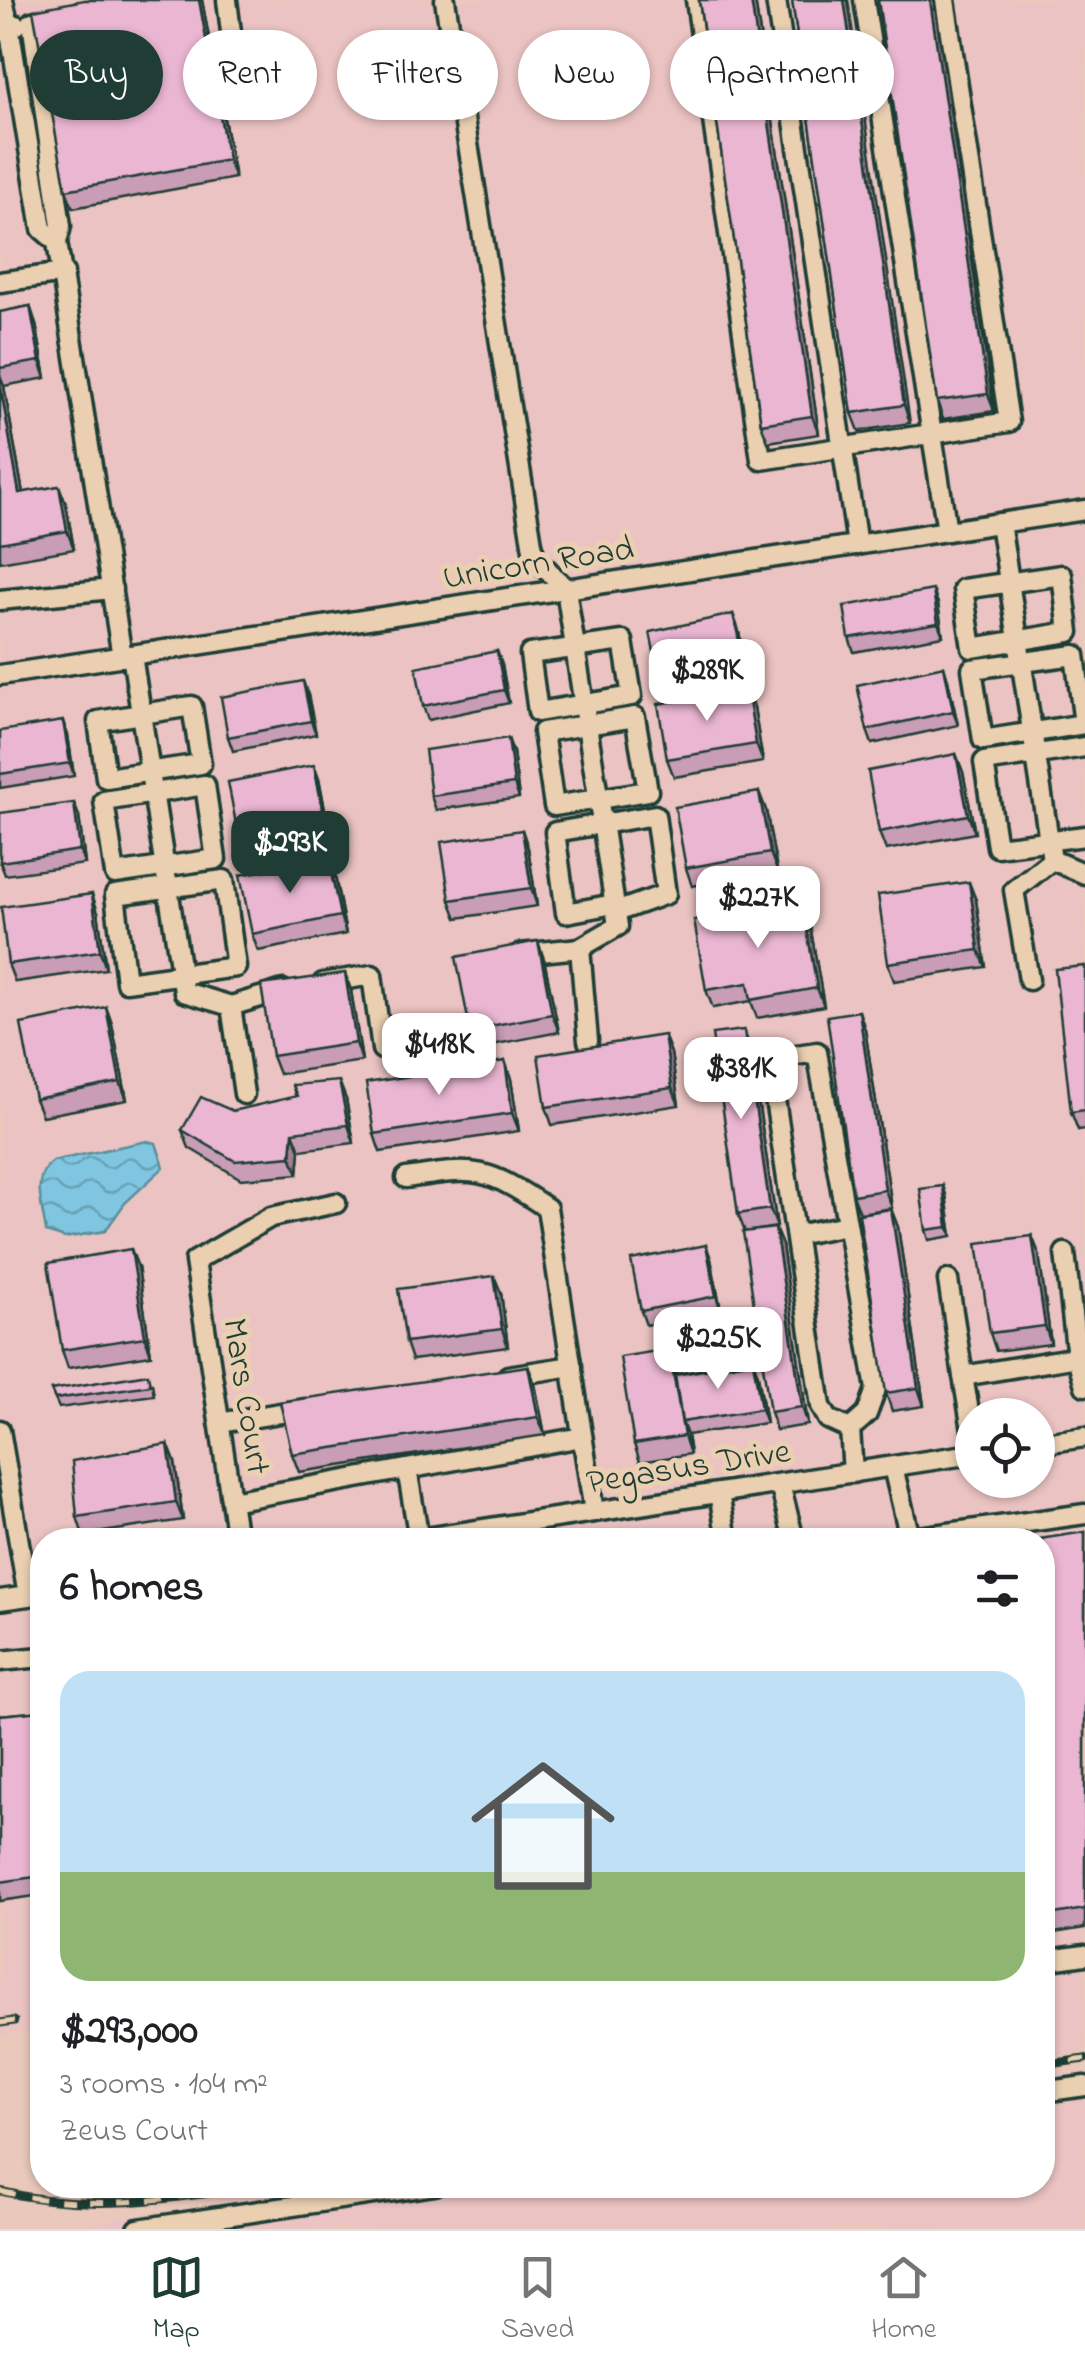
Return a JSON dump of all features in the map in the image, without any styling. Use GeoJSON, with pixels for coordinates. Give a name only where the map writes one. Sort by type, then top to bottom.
{"type":"FeatureCollection","features":[{"type":"Feature","properties":{"kind":"street"},"geometry":{"type":"LineString","coordinates":[[3,0],[42,229],[57,242]]}},
{"type":"Feature","properties":{"kind":"street"},"geometry":{"type":"LineString","coordinates":[[227,0],[231,30]]}},
{"type":"Feature","properties":{"kind":"street"},"geometry":{"type":"LineString","coordinates":[[444,0],[534,556],[566,589],[616,914]]}},
{"type":"Feature","properties":{"kind":"street"},"geometry":{"type":"LineString","coordinates":[[696,0],[761,460],[1010,422],[945,0]]}},
{"type":"Feature","properties":{"kind":"street"},"geometry":{"type":"LineString","coordinates":[[776,0],[857,545]]}},
{"type":"Feature","properties":{"kind":"street"},"geometry":{"type":"LineString","coordinates":[[864,0],[946,531]]}},
{"type":"Feature","properties":{"kind":"street"},"geometry":{"type":"LineString","coordinates":[[10,26],[39,20],[61,226],[57,242],[112,589],[142,714],[183,984]]}},
{"type":"Feature","properties":{"kind":"street"},"geometry":{"type":"LineString","coordinates":[[0,282],[64,273]]}},
{"type":"Feature","properties":{"kind":"street","name":"Unicorn Road"},"geometry":{"type":"LineString","coordinates":[[0,676],[1085,510]]}},
{"type":"Feature","properties":{"kind":"street"},"geometry":{"type":"LineString","coordinates":[[1000,523],[1050,851]]}},
{"type":"Feature","properties":{"kind":"street"},"geometry":{"type":"LineString","coordinates":[[1062,574],[1069,632],[972,648],[963,590],[1010,582],[1062,574]]}},
{"type":"Feature","properties":{"kind":"street"},"geometry":{"type":"LineString","coordinates":[[0,600],[112,589]]}},
{"type":"Feature","properties":{"kind":"street"},"geometry":{"type":"LineString","coordinates":[[624,641],[632,696],[538,712],[530,654],[575,648],[624,641]]}},
{"type":"Feature","properties":{"kind":"street"},"geometry":{"type":"LineString","coordinates":[[1075,655],[1084,724],[983,740],[972,669],[1022,662],[1075,655]]}},
{"type":"Feature","properties":{"kind":"street"},"geometry":{"type":"LineString","coordinates":[[192,706],[201,764],[106,778],[98,722],[142,714],[192,706]]}},
{"type":"Feature","properties":{"kind":"street"},"geometry":{"type":"LineString","coordinates":[[636,717],[648,791],[554,806],[543,732],[587,724],[636,717]]}},
{"type":"Feature","properties":{"kind":"street"},"geometry":{"type":"LineString","coordinates":[[1081,869],[1050,851],[998,848],[984,762],[1085,747]]}},
{"type":"Feature","properties":{"kind":"street"},"geometry":{"type":"LineString","coordinates":[[205,785],[216,859],[115,874],[104,801],[154,793],[205,785]]}},
{"type":"Feature","properties":{"kind":"street"},"geometry":{"type":"LineString","coordinates":[[493,957],[580,948],[616,914],[666,894],[655,815],[555,832],[566,913],[616,914]]}},
{"type":"Feature","properties":{"kind":"street"},"geometry":{"type":"LineString","coordinates":[[1029,980],[1014,890],[1050,851],[1085,836]]}},
{"type":"Feature","properties":{"kind":"street"},"geometry":{"type":"LineString","coordinates":[[224,880],[236,967],[183,984],[126,982],[114,896],[168,888],[224,880]]}},
{"type":"Feature","properties":{"kind":"street"},"geometry":{"type":"LineString","coordinates":[[580,948],[588,1040]]}},
{"type":"Feature","properties":{"kind":"street"},"geometry":{"type":"LineString","coordinates":[[183,984],[232,1006],[265,992],[372,975],[382,1049]]}},
{"type":"Feature","properties":{"kind":"street"},"geometry":{"type":"LineString","coordinates":[[232,1006],[244,1094]]}},
{"type":"Feature","properties":{"kind":"street"},"geometry":{"type":"LineString","coordinates":[[817,1052],[876,1390],[866,1414],[850,1429],[828,1419],[821,1406],[770,1059],[817,1052]]}},
{"type":"Feature","properties":{"kind":"street"},"geometry":{"type":"LineString","coordinates":[[406,1178],[471,1169],[510,1183],[548,1208],[594,1512]]}},
{"type":"Feature","properties":{"kind":"street","name":"Mars Court"},"geometry":{"type":"LineString","coordinates":[[235,1528],[194,1261],[272,1217],[336,1203]]}},
{"type":"Feature","properties":{"kind":"street"},"geometry":{"type":"LineString","coordinates":[[796,1235],[847,1226]]}},
{"type":"Feature","properties":{"kind":"street"},"geometry":{"type":"LineString","coordinates":[[1065,1253],[1077,1357],[1085,1386]]}},
{"type":"Feature","properties":{"kind":"street"},"geometry":{"type":"LineString","coordinates":[[948,1280],[967,1398]]}},
{"type":"Feature","properties":{"kind":"street"},"geometry":{"type":"LineString","coordinates":[[963,1376],[1077,1357]]}},
{"type":"Feature","properties":{"kind":"street"},"geometry":{"type":"LineString","coordinates":[[482,1380],[572,1366]]}},
{"type":"Feature","properties":{"kind":"street"},"geometry":{"type":"LineString","coordinates":[[219,1423],[333,1404]]}},
{"type":"Feature","properties":{"kind":"street"},"geometry":{"type":"LineString","coordinates":[[850,1429],[853,1473]]}},
{"type":"Feature","properties":{"kind":"street"},"geometry":{"type":"LineString","coordinates":[[0,1430],[6,1505],[30,1580]]}},
{"type":"Feature","properties":{"kind":"street"},"geometry":{"type":"LineString","coordinates":[[231,1501],[582,1437]]}},
{"type":"Feature","properties":{"kind":"street"},"geometry":{"type":"LineString","coordinates":[[1055,1441],[1085,1437]]}},
{"type":"Feature","properties":{"kind":"street","name":"Pegasus Drive"},"geometry":{"type":"LineString","coordinates":[[511,1528],[955,1457]]}},
{"type":"Feature","properties":{"kind":"street"},"geometry":{"type":"LineString","coordinates":[[893,1466],[902,1528]]}},
{"type":"Feature","properties":{"kind":"street"},"geometry":{"type":"LineString","coordinates":[[407,1469],[414,1528]]}},
{"type":"Feature","properties":{"kind":"street"},"geometry":{"type":"LineString","coordinates":[[780,1484],[791,1528]]}},
{"type":"Feature","properties":{"kind":"street"},"geometry":{"type":"LineString","coordinates":[[719,1493],[725,1528]]}},
{"type":"Feature","properties":{"kind":"street"},"geometry":{"type":"LineString","coordinates":[[984,1528],[1085,1514]]}},
{"type":"Feature","properties":{"kind":"street"},"geometry":{"type":"LineString","coordinates":[[552,1528],[557,1518]]}},
{"type":"Feature","properties":{"kind":"street"},"geometry":{"type":"LineString","coordinates":[[0,1600],[30,1597]]}},
{"type":"Feature","properties":{"kind":"street"},"geometry":{"type":"LineString","coordinates":[[0,1661],[30,1658]]}},
{"type":"Feature","properties":{"kind":"street"},"geometry":{"type":"LineString","coordinates":[[1055,1959],[1085,1955]]}},
{"type":"Feature","properties":{"kind":"street"},"geometry":{"type":"LineString","coordinates":[[1055,2090],[1085,2086]]}},
{"type":"Feature","properties":{"kind":"street"},"geometry":{"type":"LineString","coordinates":[[138,2229],[347,2198]]}},
{"type":"Feature","properties":{"kind":"shaded area"},"geometry":{"type":"Polygon","coordinates":[[[0,0],[1085,0],[1085,2052],[1055,2056],[1055,1528],[30,1528],[30,2031],[0,2035],[0,0]]]}},
{"type":"Feature","properties":{"kind":"shaded area"},"geometry":{"type":"Polygon","coordinates":[[[1085,2071],[1085,2229],[59,2229],[246,2198],[1055,2198],[1055,2075],[1085,2071]]]}},
{"type":"Feature","properties":{"kind":"water"},"geometry":{"type":"Polygon","coordinates":[[[147,1141],[156,1143],[164,1167],[125,1203],[105,1231],[65,1238],[46,1232],[40,1184],[53,1161],[147,1141]]]}},
{"type":"Feature","properties":{"kind":"building"},"geometry":{"type":"Polygon","coordinates":[[[84,0],[199,0],[204,30],[183,30],[183,120],[221,120],[228,160],[66,190],[53,120],[163,120],[163,30],[37,30],[33,10],[84,0]]]}},
{"type":"Feature","properties":{"kind":"building"},"geometry":{"type":"Polygon","coordinates":[[[699,0],[751,0],[755,30],[703,30],[699,0]]]}},
{"type":"Feature","properties":{"kind":"building"},"geometry":{"type":"Polygon","coordinates":[[[792,0],[844,0],[848,30],[796,30],[792,0]]]}},
{"type":"Feature","properties":{"kind":"building"},"geometry":{"type":"Polygon","coordinates":[[[878,0],[930,0],[988,394],[937,401],[894,109],[894,30],[882,30],[878,0]]]}},
{"type":"Feature","properties":{"kind":"building"},"geometry":{"type":"Polygon","coordinates":[[[717,120],[769,120],[812,416],[761,424],[717,120]]]}},
{"type":"Feature","properties":{"kind":"building"},"geometry":{"type":"Polygon","coordinates":[[[809,120],[862,120],[904,405],[852,413],[809,120]]]}},
{"type":"Feature","properties":{"kind":"building"},"geometry":{"type":"Polygon","coordinates":[[[30,306],[40,361],[0,368],[0,312],[30,306]]]}},
{"type":"Feature","properties":{"kind":"building"},"geometry":{"type":"Polygon","coordinates":[[[0,384],[19,493],[59,486],[67,531],[0,543],[0,384]]]}},
{"type":"Feature","properties":{"kind":"building"},"geometry":{"type":"Polygon","coordinates":[[[933,590],[938,623],[849,638],[844,606],[933,590]]]}},
{"type":"Feature","properties":{"kind":"building"},"geometry":{"type":"Polygon","coordinates":[[[733,614],[741,649],[657,666],[650,632],[733,614]]]}},
{"type":"Feature","properties":{"kind":"building"},"geometry":{"type":"Polygon","coordinates":[[[497,651],[504,690],[423,706],[416,667],[497,651]]]}},
{"type":"Feature","properties":{"kind":"building"},"geometry":{"type":"Polygon","coordinates":[[[944,666],[953,711],[867,730],[857,685],[944,666]]]}},
{"type":"Feature","properties":{"kind":"building"},"geometry":{"type":"Polygon","coordinates":[[[303,681],[311,721],[228,737],[221,697],[303,681]]]}},
{"type":"Feature","properties":{"kind":"building"},"geometry":{"type":"Polygon","coordinates":[[[747,689],[756,744],[667,759],[658,704],[747,689]]]}},
{"type":"Feature","properties":{"kind":"building"},"geometry":{"type":"Polygon","coordinates":[[[63,721],[70,763],[0,774],[0,731],[63,721]]]}},
{"type":"Feature","properties":{"kind":"building"},"geometry":{"type":"Polygon","coordinates":[[[508,738],[514,784],[431,796],[425,750],[508,738]]]}},
{"type":"Feature","properties":{"kind":"building"},"geometry":{"type":"Polygon","coordinates":[[[956,754],[968,815],[879,832],[868,771],[956,754]]]}},
{"type":"Feature","properties":{"kind":"building"},"geometry":{"type":"Polygon","coordinates":[[[314,765],[323,812],[237,829],[228,782],[314,765]]]}},
{"type":"Feature","properties":{"kind":"building"},"geometry":{"type":"Polygon","coordinates":[[[759,792],[770,853],[686,868],[675,807],[759,792]]]}},
{"type":"Feature","properties":{"kind":"building"},"geometry":{"type":"Polygon","coordinates":[[[74,803],[80,850],[0,862],[0,813],[74,803]]]}},
{"type":"Feature","properties":{"kind":"building"},"geometry":{"type":"Polygon","coordinates":[[[522,830],[531,888],[450,900],[441,842],[522,830]]]}},
{"type":"Feature","properties":{"kind":"building"},"geometry":{"type":"Polygon","coordinates":[[[328,858],[340,916],[252,934],[240,875],[328,858]]]}},
{"type":"Feature","properties":{"kind":"building"},"geometry":{"type":"Polygon","coordinates":[[[969,882],[979,950],[888,963],[878,895],[969,882]]]}},
{"type":"Feature","properties":{"kind":"building"},"geometry":{"type":"Polygon","coordinates":[[[92,894],[100,951],[8,964],[1,907],[92,894]]]}},
{"type":"Feature","properties":{"kind":"building"},"geometry":{"type":"Polygon","coordinates":[[[802,901],[817,988],[751,1000],[748,983],[706,990],[694,920],[802,901]]]}},
{"type":"Feature","properties":{"kind":"building"},"geometry":{"type":"Polygon","coordinates":[[[538,941],[552,1014],[470,1030],[456,957],[538,941]]]}},
{"type":"Feature","properties":{"kind":"building"},"geometry":{"type":"Polygon","coordinates":[[[1085,966],[1085,1110],[1071,1112],[1055,969],[1085,966]]]}},
{"type":"Feature","properties":{"kind":"building"},"geometry":{"type":"Polygon","coordinates":[[[345,973],[356,1043],[272,1056],[261,985],[345,973]]]}},
{"type":"Feature","properties":{"kind":"building"},"geometry":{"type":"Polygon","coordinates":[[[106,1007],[120,1082],[35,1099],[21,1024],[106,1007]]]}},
{"type":"Feature","properties":{"kind":"building"},"geometry":{"type":"Polygon","coordinates":[[[859,1011],[885,1190],[853,1195],[827,1016],[859,1011]]]}},
{"type":"Feature","properties":{"kind":"building"},"geometry":{"type":"Polygon","coordinates":[[[744,1030],[770,1209],[738,1214],[712,1034],[744,1030]]]}},
{"type":"Feature","properties":{"kind":"building"},"geometry":{"type":"Polygon","coordinates":[[[664,1035],[672,1088],[546,1107],[538,1055],[664,1035]]]}},
{"type":"Feature","properties":{"kind":"building"},"geometry":{"type":"Polygon","coordinates":[[[505,1061],[512,1113],[374,1134],[366,1083],[505,1061]]]}},
{"type":"Feature","properties":{"kind":"building"},"geometry":{"type":"Polygon","coordinates":[[[339,1081],[348,1125],[293,1132],[291,1156],[235,1161],[182,1130],[201,1097],[233,1111],[297,1096],[292,1085],[339,1081]]]}},
{"type":"Feature","properties":{"kind":"building"},"geometry":{"type":"Polygon","coordinates":[[[943,1186],[948,1227],[926,1230],[920,1189],[943,1186]]]}},
{"type":"Feature","properties":{"kind":"building"},"geometry":{"type":"Polygon","coordinates":[[[891,1209],[918,1388],[886,1393],[859,1214],[891,1209]]]}},
{"type":"Feature","properties":{"kind":"building"},"geometry":{"type":"Polygon","coordinates":[[[775,1228],[802,1407],[770,1412],[743,1232],[775,1228]]]}},
{"type":"Feature","properties":{"kind":"building"},"geometry":{"type":"Polygon","coordinates":[[[1032,1236],[1045,1326],[990,1333],[977,1243],[1032,1236]]]}},
{"type":"Feature","properties":{"kind":"building"},"geometry":{"type":"Polygon","coordinates":[[[706,1245],[716,1296],[641,1311],[631,1260],[706,1245]]]}},
{"type":"Feature","properties":{"kind":"building"},"geometry":{"type":"Polygon","coordinates":[[[131,1249],[145,1337],[62,1350],[48,1263],[131,1249]]]}},
{"type":"Feature","properties":{"kind":"building"},"geometry":{"type":"Polygon","coordinates":[[[494,1276],[502,1329],[406,1342],[398,1289],[494,1276]]]}},
{"type":"Feature","properties":{"kind":"building"},"geometry":{"type":"Polygon","coordinates":[[[669,1349],[684,1436],[634,1444],[620,1357],[669,1349]]]}},
{"type":"Feature","properties":{"kind":"building"},"geometry":{"type":"Polygon","coordinates":[[[753,1361],[761,1409],[682,1422],[675,1375],[753,1361]]]}},
{"type":"Feature","properties":{"kind":"building"},"geometry":{"type":"Polygon","coordinates":[[[528,1366],[538,1417],[292,1454],[280,1402],[528,1366]]]}},
{"type":"Feature","properties":{"kind":"building"},"geometry":{"type":"Polygon","coordinates":[[[148,1374],[150,1385],[55,1399],[51,1390],[148,1374]]]}},
{"type":"Feature","properties":{"kind":"building"},"geometry":{"type":"Polygon","coordinates":[[[168,1444],[176,1502],[77,1517],[72,1461],[168,1444]]]}},
{"type":"Feature","properties":{"kind":"building"},"geometry":{"type":"Polygon","coordinates":[[[1085,1532],[1085,1909],[1055,1914],[1055,1537],[1085,1532]]]}},
{"type":"Feature","properties":{"kind":"building"},"geometry":{"type":"Polygon","coordinates":[[[30,1712],[30,1878],[0,1882],[0,1715],[30,1712]]]}},
{"type":"Feature","properties":{"kind":"railway"},"geometry":{"type":"LineString","coordinates":[[0,2023],[14,2021]]}},
{"type":"Feature","properties":{"kind":"railway"},"geometry":{"type":"LineString","coordinates":[[1055,2063],[1085,2059]]}},
{"type":"Feature","properties":{"kind":"railway"},"geometry":{"type":"LineString","coordinates":[[0,2191],[30,2197]]}},
{"type":"Feature","properties":{"kind":"railway"},"geometry":{"type":"LineString","coordinates":[[33,2198],[98,2202],[170,2198]]}}]}
